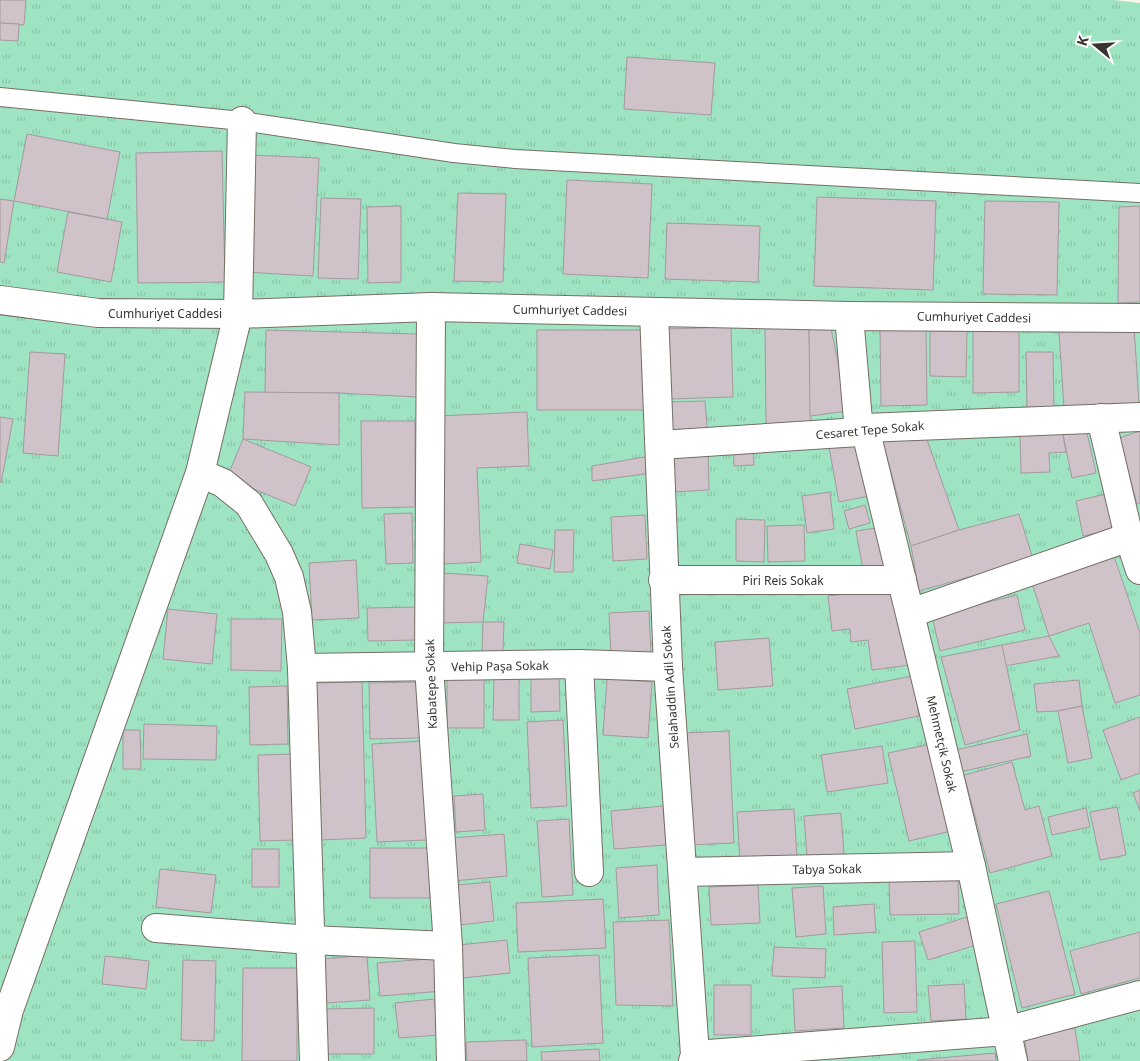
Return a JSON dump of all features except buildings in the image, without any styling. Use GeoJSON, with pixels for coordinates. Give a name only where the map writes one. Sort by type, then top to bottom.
{"type":"FeatureCollection","features":[{"type":"Feature","properties":{"kind":"street"},"geometry":{"type":"LineString","coordinates":[[0,1047],[8,1010],[200,473],[238,314],[242,121]]}},
{"type":"Feature","properties":{"kind":"street","name":"Cumhuriyet Caddesi"},"geometry":{"type":"LineString","coordinates":[[0,300],[98,313],[238,314],[430,307],[849,316],[1140,318]]}},
{"type":"Feature","properties":{"kind":"street","name":"Kabatepe Sokak"},"geometry":{"type":"LineString","coordinates":[[430,307],[429,667],[448,946],[451,1061]]}},
{"type":"Feature","properties":{"kind":"street","name":"Selahaddin Adil Sokak"},"geometry":{"type":"LineString","coordinates":[[654,312],[660,444],[663,580],[694,1058]]}},
{"type":"Feature","properties":{"kind":"street","name":"Mehmetçik Sokak"},"geometry":{"type":"LineString","coordinates":[[849,316],[862,430],[911,612],[971,866],[1012,1061]]}},
{"type":"Feature","properties":{"kind":"street","name":"Cesaret Tepe Sokak"},"geometry":{"type":"LineString","coordinates":[[660,444],[862,430],[1140,417]]}},
{"type":"Feature","properties":{"kind":"street"},"geometry":{"type":"LineString","coordinates":[[1101,418],[1129,537],[1140,570]]}},
{"type":"Feature","properties":{"kind":"street"},"geometry":{"type":"LineString","coordinates":[[200,473],[223,483],[248,504],[279,554],[290,577],[297,612],[302,668],[314,1061]]}},
{"type":"Feature","properties":{"kind":"street"},"geometry":{"type":"LineString","coordinates":[[911,612],[1129,537]]}},
{"type":"Feature","properties":{"kind":"street","name":"Piri Reis Sokak"},"geometry":{"type":"LineString","coordinates":[[663,580],[902,580]]}},
{"type":"Feature","properties":{"kind":"street"},"geometry":{"type":"LineString","coordinates":[[579,664],[589,872]]}},
{"type":"Feature","properties":{"kind":"street","name":"Vehip Paşa Sokak"},"geometry":{"type":"LineString","coordinates":[[302,668],[579,664],[668,667]]}},
{"type":"Feature","properties":{"kind":"street","name":"Tabya Sokak"},"geometry":{"type":"LineString","coordinates":[[683,872],[971,866]]}},
{"type":"Feature","properties":{"kind":"street"},"geometry":{"type":"LineString","coordinates":[[156,928],[310,940],[448,946]]}},
{"type":"Feature","properties":{"kind":"street"},"geometry":{"type":"LineString","coordinates":[[694,1058],[1006,1031],[1140,995]]}},
{"type":"Feature","properties":{"kind":"lane"},"geometry":{"type":"LineString","coordinates":[[0,97],[242,121],[454,153],[515,159],[1140,193]]}},
{"type":"Feature","properties":{"kind":"green space"},"geometry":{"type":"Polygon","coordinates":[[[0,0],[1114,0],[1140,3],[1140,1061],[0,1061],[0,0]]]}}]}
